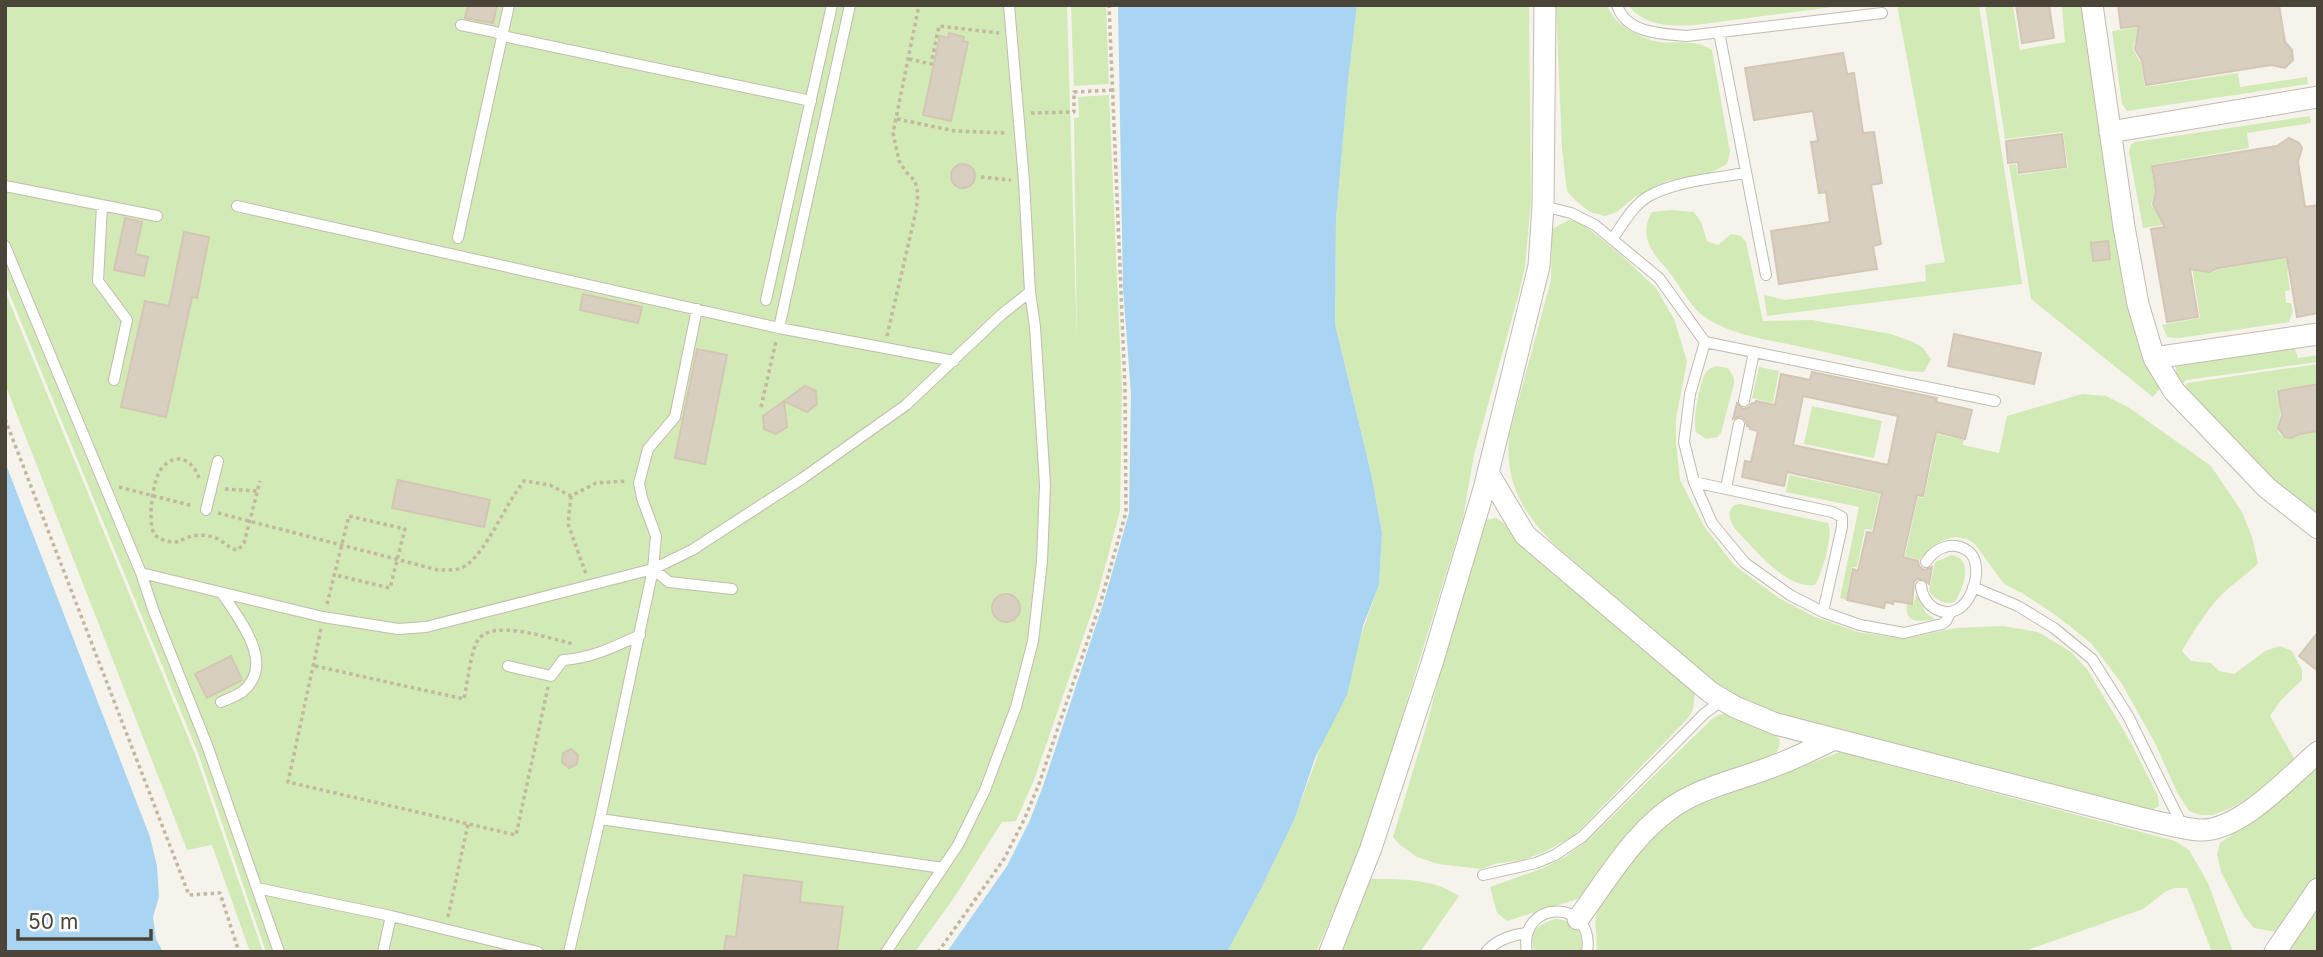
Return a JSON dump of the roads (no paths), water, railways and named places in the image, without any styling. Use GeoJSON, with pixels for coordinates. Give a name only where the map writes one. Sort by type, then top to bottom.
{"type":"FeatureCollection","features":[{"type":"Feature","properties":{"kind":"street"},"geometry":{"type":"LineString","coordinates":[[1330,952],[1371,848],[1425,685],[1488,473],[1539,266],[1543,206],[1545,5]]}},
{"type":"Feature","properties":{"kind":"street"},"geometry":{"type":"LineString","coordinates":[[2092,5],[2138,304],[2154,358],[2174,391],[2258,478],[2318,528]]}},
{"type":"Feature","properties":{"kind":"street"},"geometry":{"type":"LineString","coordinates":[[2110,132],[2318,97]]}},
{"type":"Feature","properties":{"kind":"street"},"geometry":{"type":"LineString","coordinates":[[2154,358],[2318,334]]}},
{"type":"Feature","properties":{"kind":"street"},"geometry":{"type":"LineString","coordinates":[[1488,473],[1525,535],[1710,692],[1776,724],[2140,818],[2200,830],[2224,825],[2251,810],[2318,752]]}},
{"type":"Feature","properties":{"kind":"street"},"geometry":{"type":"LineString","coordinates":[[1578,919],[1634,844],[1651,824],[1668,810],[1686,800],[1776,766],[1832,740]]}},
{"type":"Feature","properties":{"kind":"street"},"geometry":{"type":"LineString","coordinates":[[2275,952],[2318,889]]}},
{"type":"Feature","properties":{"kind":"lane"},"geometry":{"type":"LineString","coordinates":[[457,238],[509,5]]}},
{"type":"Feature","properties":{"kind":"lane"},"geometry":{"type":"LineString","coordinates":[[766,300],[832,5]]}},
{"type":"Feature","properties":{"kind":"lane"},"geometry":{"type":"LineString","coordinates":[[779,328],[849,5]]}},
{"type":"Feature","properties":{"kind":"lane"},"geometry":{"type":"LineString","coordinates":[[886,952],[958,845],[985,790],[1016,707],[1033,641],[1042,561],[1045,485],[1009,5]]}},
{"type":"Feature","properties":{"kind":"lane"},"geometry":{"type":"LineString","coordinates":[[1617,5],[1630,23],[1642,30],[1687,36],[1882,13]]}},
{"type":"Feature","properties":{"kind":"lane"},"geometry":{"type":"LineString","coordinates":[[461,25],[811,101]]}},
{"type":"Feature","properties":{"kind":"lane"},"geometry":{"type":"LineString","coordinates":[[1719,32],[1766,275]]}},
{"type":"Feature","properties":{"kind":"lane"},"geometry":{"type":"LineString","coordinates":[[1613,238],[1631,212],[1648,197],[1672,187],[1746,173]]}},
{"type":"Feature","properties":{"kind":"lane"},"geometry":{"type":"LineString","coordinates":[[5,186],[157,216]]}},
{"type":"Feature","properties":{"kind":"lane"},"geometry":{"type":"LineString","coordinates":[[102,206],[98,281],[127,320],[114,380]]}},
{"type":"Feature","properties":{"kind":"lane"},"geometry":{"type":"LineString","coordinates":[[237,206],[779,328],[954,361]]}},
{"type":"Feature","properties":{"kind":"lane"},"geometry":{"type":"LineString","coordinates":[[1543,206],[1571,213],[1613,238],[1659,278],[1705,342],[1995,401]]}},
{"type":"Feature","properties":{"kind":"lane"},"geometry":{"type":"LineString","coordinates":[[5,246],[141,573],[207,745],[279,952]]}},
{"type":"Feature","properties":{"kind":"lane"},"geometry":{"type":"LineString","coordinates":[[141,573],[323,617],[398,629],[426,627],[653,569],[692,550],[803,478],[906,405],[1030,292]]}},
{"type":"Feature","properties":{"kind":"lane"},"geometry":{"type":"LineString","coordinates":[[569,952],[653,569],[656,536],[639,483],[648,449],[675,417],[697,309]]}},
{"type":"Feature","properties":{"kind":"lane"},"geometry":{"type":"LineString","coordinates":[[1705,342],[1690,394],[1684,442],[1694,482],[1712,523],[1745,563],[1790,595],[1823,612],[1860,625],[1904,633],[1942,624],[1950,613],[1961,608],[1973,587],[1975,566],[1973,556],[1968,550],[1949,546],[1940,548],[1932,553],[1926,562]]}},
{"type":"Feature","properties":{"kind":"lane"},"geometry":{"type":"LineString","coordinates":[[1744,401],[1754,352]]}},
{"type":"Feature","properties":{"kind":"lane"},"geometry":{"type":"LineString","coordinates":[[1726,488],[1739,424]]}},
{"type":"Feature","properties":{"kind":"lane"},"geometry":{"type":"LineString","coordinates":[[206,510],[218,461]]}},
{"type":"Feature","properties":{"kind":"lane"},"geometry":{"type":"LineString","coordinates":[[1694,482],[1832,512],[1842,517],[1823,612]]}},
{"type":"Feature","properties":{"kind":"lane"},"geometry":{"type":"LineString","coordinates":[[653,569],[668,582],[732,589]]}},
{"type":"Feature","properties":{"kind":"lane"},"geometry":{"type":"LineString","coordinates":[[1921,586],[1927,603],[1935,609],[1950,613]]}},
{"type":"Feature","properties":{"kind":"lane"},"geometry":{"type":"LineString","coordinates":[[1973,587],[2018,606],[2045,622],[2092,659],[2128,716],[2183,827]]}},
{"type":"Feature","properties":{"kind":"lane"},"geometry":{"type":"LineString","coordinates":[[221,702],[242,691],[256,674],[257,661],[253,646],[222,593]]}},
{"type":"Feature","properties":{"kind":"lane"},"geometry":{"type":"LineString","coordinates":[[508,666],[551,676],[563,660],[582,659],[604,652],[640,635]]}},
{"type":"Feature","properties":{"kind":"lane"},"geometry":{"type":"LineString","coordinates":[[1483,875],[1536,863],[1555,855],[1582,837],[1705,713],[1723,700]]}},
{"type":"Feature","properties":{"kind":"lane"},"geometry":{"type":"LineString","coordinates":[[600,819],[943,868]]}},
{"type":"Feature","properties":{"kind":"lane"},"geometry":{"type":"LineString","coordinates":[[257,888],[391,916],[538,952]]}},
{"type":"Feature","properties":{"kind":"lane"},"geometry":{"type":"LineString","coordinates":[[1527,952],[1527,933],[1537,918],[1553,911],[1562,911],[1578,919],[1587,934],[1587,952]]}},
{"type":"Feature","properties":{"kind":"lane"},"geometry":{"type":"LineString","coordinates":[[383,952],[391,916]]}},
{"type":"Feature","properties":{"kind":"lane"},"geometry":{"type":"LineString","coordinates":[[1486,952],[1491,945],[1509,936],[1527,933]]}},
{"type":"Feature","properties":{"kind":"water"},"geometry":{"type":"Polygon","coordinates":[[[1118,5],[1357,5],[1336,220],[1335,324],[1371,473],[1382,532],[1379,585],[1363,626],[1347,695],[1315,758],[1295,818],[1227,952],[947,952],[1007,866],[1030,820],[1104,601],[1129,513],[1131,394],[1123,288],[1118,5]]]}},
{"type":"Feature","properties":{"kind":"water"},"geometry":{"type":"Polygon","coordinates":[[[5,462],[150,837],[157,866],[159,897],[153,917],[156,939],[163,952],[5,952],[5,462]]]}}]}
